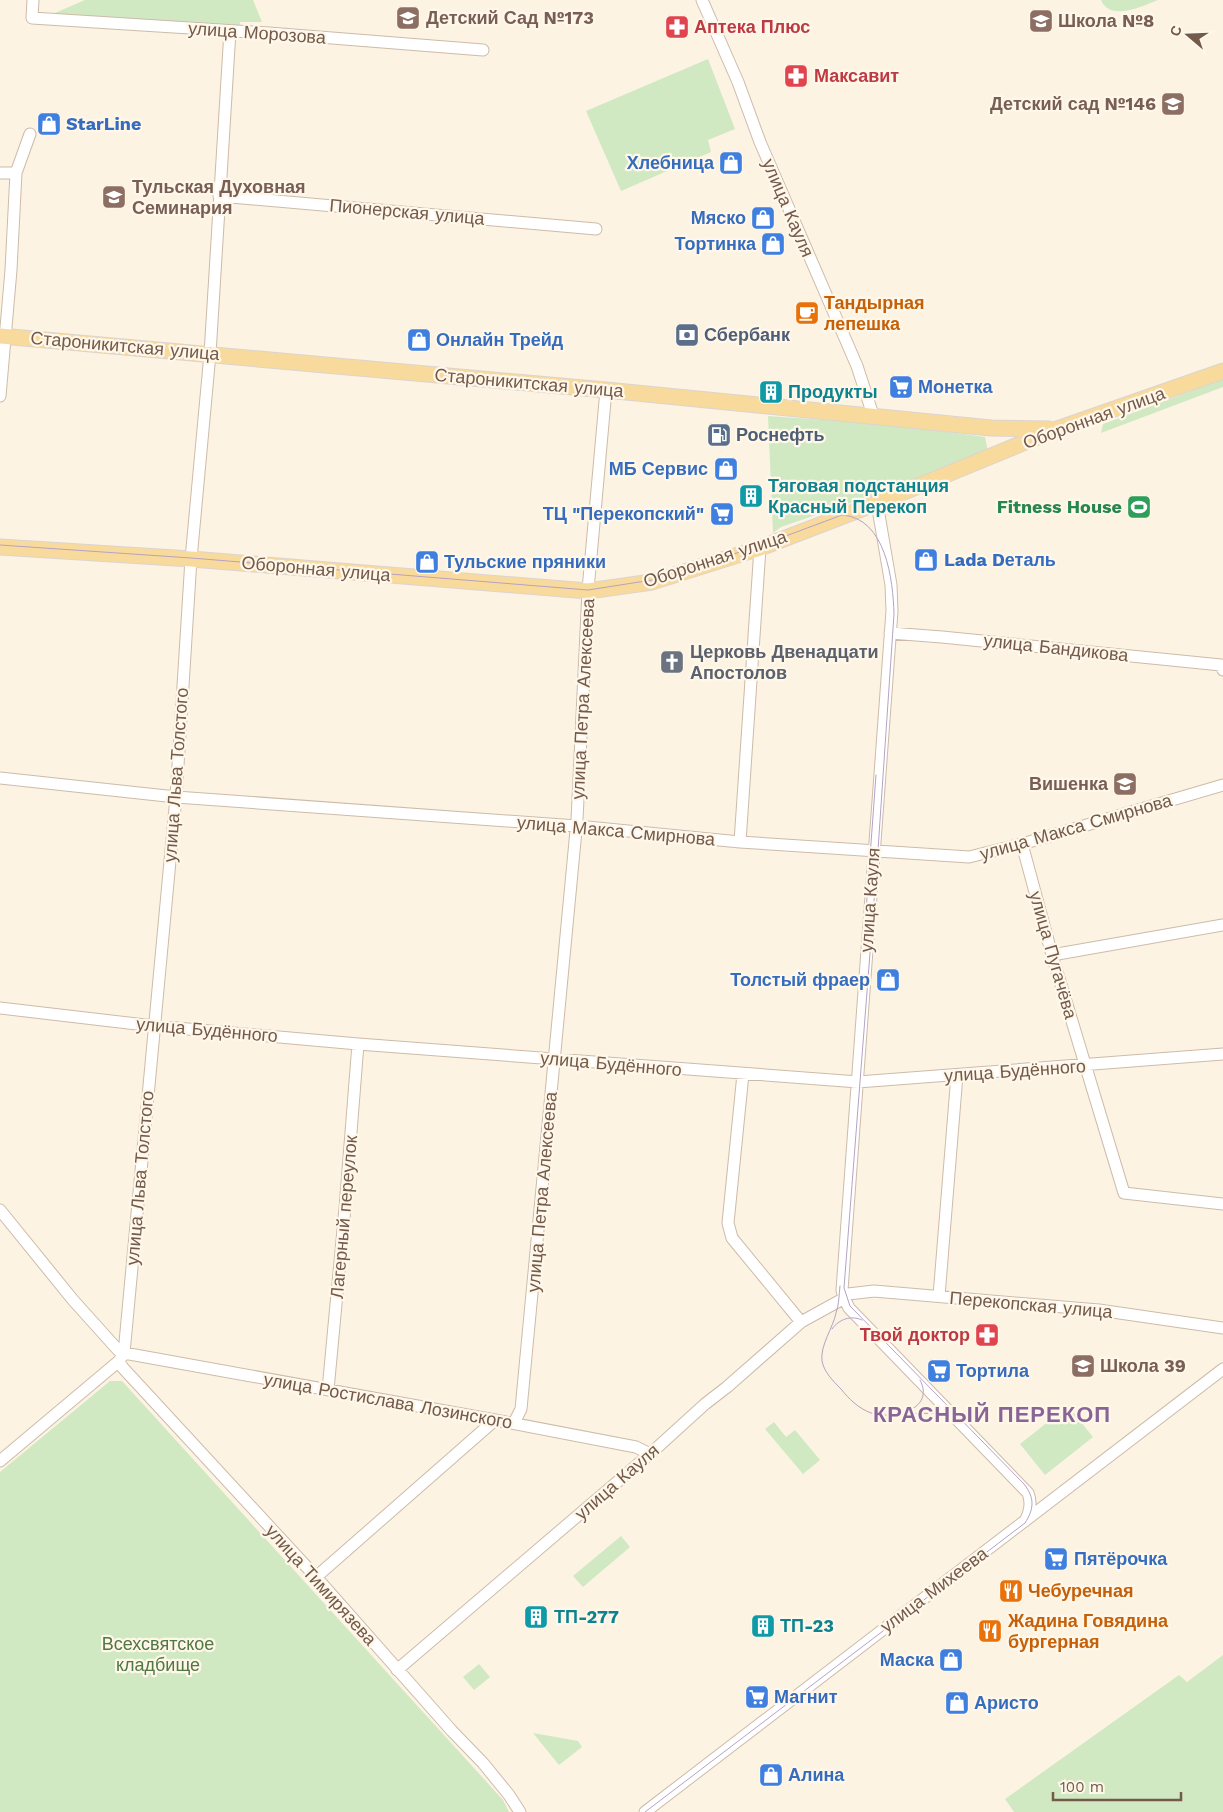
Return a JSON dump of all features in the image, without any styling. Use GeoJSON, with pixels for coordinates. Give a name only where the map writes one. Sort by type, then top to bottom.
{"type":"FeatureCollection","features":[{"type":"Feature","properties":{"kind":"main road","name":"Староникитская улица"},"geometry":{"type":"LineString","coordinates":[[3,336],[606,390],[991,428],[1057,429]]}},
{"type":"Feature","properties":{"kind":"main road","name":"Оборонная улица"},"geometry":{"type":"LineString","coordinates":[[0,547],[588,591],[652,582],[760,548],[877,504],[1057,429],[1223,371]]}},
{"type":"Feature","properties":{"kind":"main road"},"geometry":{"type":"LineString","coordinates":[[991,428],[996,440],[992,456]]}},
{"type":"Feature","properties":{"kind":"street","name":"улица Морозова"},"geometry":{"type":"LineString","coordinates":[[33,0],[32,18],[483,50]]}},
{"type":"Feature","properties":{"kind":"street","name":"улица Кауля"},"geometry":{"type":"LineString","coordinates":[[702,0],[857,366],[873,416]]}},
{"type":"Feature","properties":{"kind":"street","name":"улица Льва Толстого"},"geometry":{"type":"LineString","coordinates":[[122,1357],[176,797],[191,560],[210,354],[230,32]]}},
{"type":"Feature","properties":{"kind":"street"},"geometry":{"type":"LineString","coordinates":[[0,396],[16,174],[30,134]]}},
{"type":"Feature","properties":{"kind":"street"},"geometry":{"type":"LineString","coordinates":[[0,173],[16,174]]}},
{"type":"Feature","properties":{"kind":"street","name":"Пионерская улица"},"geometry":{"type":"LineString","coordinates":[[219,196],[596,229]]}},
{"type":"Feature","properties":{"kind":"street","name":"улица Петра Алексеева"},"geometry":{"type":"LineString","coordinates":[[514,1424],[521,1409],[577,826],[588,591],[606,390]]}},
{"type":"Feature","properties":{"kind":"street","name":"улица Кауля"},"geometry":{"type":"LineString","coordinates":[[397,1670],[650,1454],[705,1404],[728,1387],[800,1322],[842,1299],[890,633],[891,585],[877,504]]}},
{"type":"Feature","properties":{"kind":"street"},"geometry":{"type":"LineString","coordinates":[[740,842],[760,548]]}},
{"type":"Feature","properties":{"kind":"street","name":"улица Бандикова"},"geometry":{"type":"LineString","coordinates":[[890,633],[1222,667]]}},
{"type":"Feature","properties":{"kind":"street","name":"улица Макса Смирнова"},"geometry":{"type":"LineString","coordinates":[[0,778],[176,797],[577,826],[740,842],[969,857],[1022,844],[1223,785]]}},
{"type":"Feature","properties":{"kind":"street","name":"улица Пугачёва"},"geometry":{"type":"LineString","coordinates":[[1022,844],[1052,955],[1124,1193],[1223,1204]]}},
{"type":"Feature","properties":{"kind":"street"},"geometry":{"type":"LineString","coordinates":[[1052,955],[1223,925]]}},
{"type":"Feature","properties":{"kind":"street","name":"улица Будённого"},"geometry":{"type":"LineString","coordinates":[[0,1008],[154,1026],[358,1044],[858,1082],[1223,1054]]}},
{"type":"Feature","properties":{"kind":"street","name":"Лагерный переулок"},"geometry":{"type":"LineString","coordinates":[[328,1390],[358,1044]]}},
{"type":"Feature","properties":{"kind":"street"},"geometry":{"type":"LineString","coordinates":[[743,1074],[728,1223],[729,1231],[732,1238],[800,1322]]}},
{"type":"Feature","properties":{"kind":"street"},"geometry":{"type":"LineString","coordinates":[[939,1296],[957,1075]]}},
{"type":"Feature","properties":{"kind":"street","name":"улица Тимирязева"},"geometry":{"type":"LineString","coordinates":[[0,1210],[73,1300],[118,1350],[122,1357],[123,1368],[483,1763],[520,1812]]}},
{"type":"Feature","properties":{"kind":"street","name":"Перекопская улица"},"geometry":{"type":"LineString","coordinates":[[842,1299],[848,1294],[874,1291],[1098,1310],[1223,1328]]}},
{"type":"Feature","properties":{"kind":"street"},"geometry":{"type":"LineString","coordinates":[[842,1299],[860,1321],[1028,1493],[1030,1509],[1025,1521]]}},
{"type":"Feature","properties":{"kind":"street"},"geometry":{"type":"LineString","coordinates":[[0,1461],[122,1357]]}},
{"type":"Feature","properties":{"kind":"street","name":"улица Ростислава Лозинского"},"geometry":{"type":"LineString","coordinates":[[122,1357],[328,1390],[495,1420],[636,1447],[650,1454]]}},
{"type":"Feature","properties":{"kind":"street","name":"улица Михеева"},"geometry":{"type":"LineString","coordinates":[[644,1812],[1223,1369]]}},
{"type":"Feature","properties":{"kind":"street"},"geometry":{"type":"LineString","coordinates":[[316,1578],[495,1420]]}},
{"type":"Feature","properties":{"kind":"green space"},"geometry":{"type":"Polygon","coordinates":[[[85,0],[253,0],[262,22],[240,22],[240,28],[48,16],[85,0]]]}},
{"type":"Feature","properties":{"kind":"green space"},"geometry":{"type":"Polygon","coordinates":[[[1101,0],[1158,0],[1136,8],[1119,11],[1105,7],[1101,0]]]}},
{"type":"Feature","properties":{"kind":"green space"},"geometry":{"type":"Polygon","coordinates":[[[708,59],[735,129],[708,140],[711,152],[621,191],[586,111],[708,59]]]}},
{"type":"Feature","properties":{"kind":"green space"},"geometry":{"type":"Polygon","coordinates":[[[1223,379],[1223,387],[1101,433],[1103,424],[1223,379]]]}},
{"type":"Feature","properties":{"kind":"green space"},"geometry":{"type":"Polygon","coordinates":[[[768,416],[898,425],[985,437],[988,452],[903,485],[781,527],[773,533],[768,416]]]}},
{"type":"Feature","properties":{"kind":"green space","name":"Всехсвятское кладбище"},"geometry":{"type":"Polygon","coordinates":[[[110,1381],[122,1381],[503,1800],[509,1812],[0,1812],[0,1472],[110,1381]]]}},
{"type":"Feature","properties":{"kind":"green space"},"geometry":{"type":"Polygon","coordinates":[[[1068,1406],[1093,1437],[1045,1475],[1020,1444],[1068,1406]]]}},
{"type":"Feature","properties":{"kind":"green space"},"geometry":{"type":"Polygon","coordinates":[[[774,1422],[786,1437],[795,1430],[820,1460],[803,1474],[765,1429],[774,1422]]]}},
{"type":"Feature","properties":{"kind":"green space"},"geometry":{"type":"Polygon","coordinates":[[[621,1536],[630,1547],[583,1587],[573,1576],[621,1536]]]}},
{"type":"Feature","properties":{"kind":"green space"},"geometry":{"type":"Polygon","coordinates":[[[1223,1655],[1223,1812],[1014,1812],[1005,1799],[1179,1675],[1187,1682],[1223,1655]]]}},
{"type":"Feature","properties":{"kind":"green space"},"geometry":{"type":"Polygon","coordinates":[[[479,1664],[490,1677],[474,1690],[463,1677],[479,1664]]]}},
{"type":"Feature","properties":{"kind":"green space"},"geometry":{"type":"Polygon","coordinates":[[[533,1733],[578,1741],[582,1747],[559,1765],[533,1733]]]}},
{"type":"Feature","properties":{"kind":"tram line"},"geometry":{"type":"LineString","coordinates":[[0,545],[191,558],[588,590],[652,580],[759,546],[842,515],[857,519],[869,527],[878,539],[889,569],[894,614],[878,850],[844,1288],[850,1306],[1024,1484],[1032,1499],[1032,1508],[1025,1523],[645,1812]]}},
{"type":"Feature","properties":{"kind":"tram line"},"geometry":{"type":"LineString","coordinates":[[865,925],[876,775]]}},
{"type":"Feature","properties":{"kind":"tram line"},"geometry":{"type":"LineString","coordinates":[[840,1286],[837,1310],[822,1355],[823,1365],[832,1380],[862,1409],[880,1415],[900,1414],[917,1405],[922,1399],[923,1390],[920,1380]]}},
{"type":"Feature","properties":{"kind":"tram line"},"geometry":{"type":"LineString","coordinates":[[832,1329],[846,1319],[862,1320]]}},
{"type":"Feature","properties":{"kind":"tram line"},"geometry":{"type":"LineString","coordinates":[[906,1414],[937,1413],[951,1416]]}},
{"type":"Feature","properties":{"kind":"place","name":"Детский Сад №173"},"geometry":{"type":"Point","coordinates":[408,18]}},
{"type":"Feature","properties":{"kind":"place","name":"Школа №8"},"geometry":{"type":"Point","coordinates":[1041,21]}},
{"type":"Feature","properties":{"kind":"place","name":"Аптека Плюс"},"geometry":{"type":"Point","coordinates":[677,27]}},
{"type":"Feature","properties":{"kind":"place","name":"Максавит"},"geometry":{"type":"Point","coordinates":[796,76]}},
{"type":"Feature","properties":{"kind":"place","name":"Детский сад №146"},"geometry":{"type":"Point","coordinates":[1173,104]}},
{"type":"Feature","properties":{"kind":"place","name":"StarLine"},"geometry":{"type":"Point","coordinates":[49,124]}},
{"type":"Feature","properties":{"kind":"place","name":"Хлебница"},"geometry":{"type":"Point","coordinates":[731,163]}},
{"type":"Feature","properties":{"kind":"place","name":"Тульская Духовная Семинария"},"geometry":{"type":"Point","coordinates":[114,197]}},
{"type":"Feature","properties":{"kind":"place","name":"Мяско"},"geometry":{"type":"Point","coordinates":[763,218]}},
{"type":"Feature","properties":{"kind":"place","name":"Тортинка"},"geometry":{"type":"Point","coordinates":[773,244]}},
{"type":"Feature","properties":{"kind":"place","name":"Тандырная лепешка"},"geometry":{"type":"Point","coordinates":[807,313]}},
{"type":"Feature","properties":{"kind":"place","name":"Сбербанк"},"geometry":{"type":"Point","coordinates":[687,335]}},
{"type":"Feature","properties":{"kind":"place","name":"Онлайн Трейд"},"geometry":{"type":"Point","coordinates":[419,340]}},
{"type":"Feature","properties":{"kind":"place","name":"Монетка"},"geometry":{"type":"Point","coordinates":[901,387]}},
{"type":"Feature","properties":{"kind":"place","name":"Продукты"},"geometry":{"type":"Point","coordinates":[771,392]}},
{"type":"Feature","properties":{"kind":"place","name":"Роснефть"},"geometry":{"type":"Point","coordinates":[719,435]}},
{"type":"Feature","properties":{"kind":"place","name":"МБ Сервис"},"geometry":{"type":"Point","coordinates":[726,469]}},
{"type":"Feature","properties":{"kind":"place","name":"Тяговая подстанция Красный Перекоп"},"geometry":{"type":"Point","coordinates":[751,496]}},
{"type":"Feature","properties":{"kind":"place","name":"Fitness House"},"geometry":{"type":"Point","coordinates":[1139,507]}},
{"type":"Feature","properties":{"kind":"place","name":"ТЦ \"Перекопский\""},"geometry":{"type":"Point","coordinates":[722,514]}},
{"type":"Feature","properties":{"kind":"place","name":"Lada Dеталь"},"geometry":{"type":"Point","coordinates":[926,560]}},
{"type":"Feature","properties":{"kind":"place","name":"Тульские пряники"},"geometry":{"type":"Point","coordinates":[427,562]}},
{"type":"Feature","properties":{"kind":"place","name":"Церковь Двенадцати Апостолов"},"geometry":{"type":"Point","coordinates":[672,662]}},
{"type":"Feature","properties":{"kind":"place","name":"Вишенка"},"geometry":{"type":"Point","coordinates":[1125,784]}},
{"type":"Feature","properties":{"kind":"place","name":"Толстый фраер"},"geometry":{"type":"Point","coordinates":[888,980]}},
{"type":"Feature","properties":{"kind":"place","name":"Твой доктор"},"geometry":{"type":"Point","coordinates":[987,1335]}},
{"type":"Feature","properties":{"kind":"place","name":"Школа 39"},"geometry":{"type":"Point","coordinates":[1083,1366]}},
{"type":"Feature","properties":{"kind":"place","name":"Тортила"},"geometry":{"type":"Point","coordinates":[939,1371]}},
{"type":"Feature","properties":{"kind":"place","name":"Пятёрочка"},"geometry":{"type":"Point","coordinates":[1056,1559]}},
{"type":"Feature","properties":{"kind":"place","name":"Чебуречная"},"geometry":{"type":"Point","coordinates":[1011,1591]}},
{"type":"Feature","properties":{"kind":"place","name":"ТП-277"},"geometry":{"type":"Point","coordinates":[536,1617]}},
{"type":"Feature","properties":{"kind":"place","name":"ТП-23"},"geometry":{"type":"Point","coordinates":[763,1626]}},
{"type":"Feature","properties":{"kind":"place","name":"Жадина Говядина бургерная"},"geometry":{"type":"Point","coordinates":[990,1631]}},
{"type":"Feature","properties":{"kind":"place","name":"Маска"},"geometry":{"type":"Point","coordinates":[951,1660]}},
{"type":"Feature","properties":{"kind":"place","name":"Магнит"},"geometry":{"type":"Point","coordinates":[757,1697]}},
{"type":"Feature","properties":{"kind":"place","name":"Аристо"},"geometry":{"type":"Point","coordinates":[957,1703]}},
{"type":"Feature","properties":{"kind":"place","name":"Алина"},"geometry":{"type":"Point","coordinates":[771,1775]}},
{"type":"Feature","properties":{"kind":"district","name":"КРАСНЫЙ ПЕРЕКОП"},"geometry":{"type":"Point","coordinates":[992,1414]}}]}
